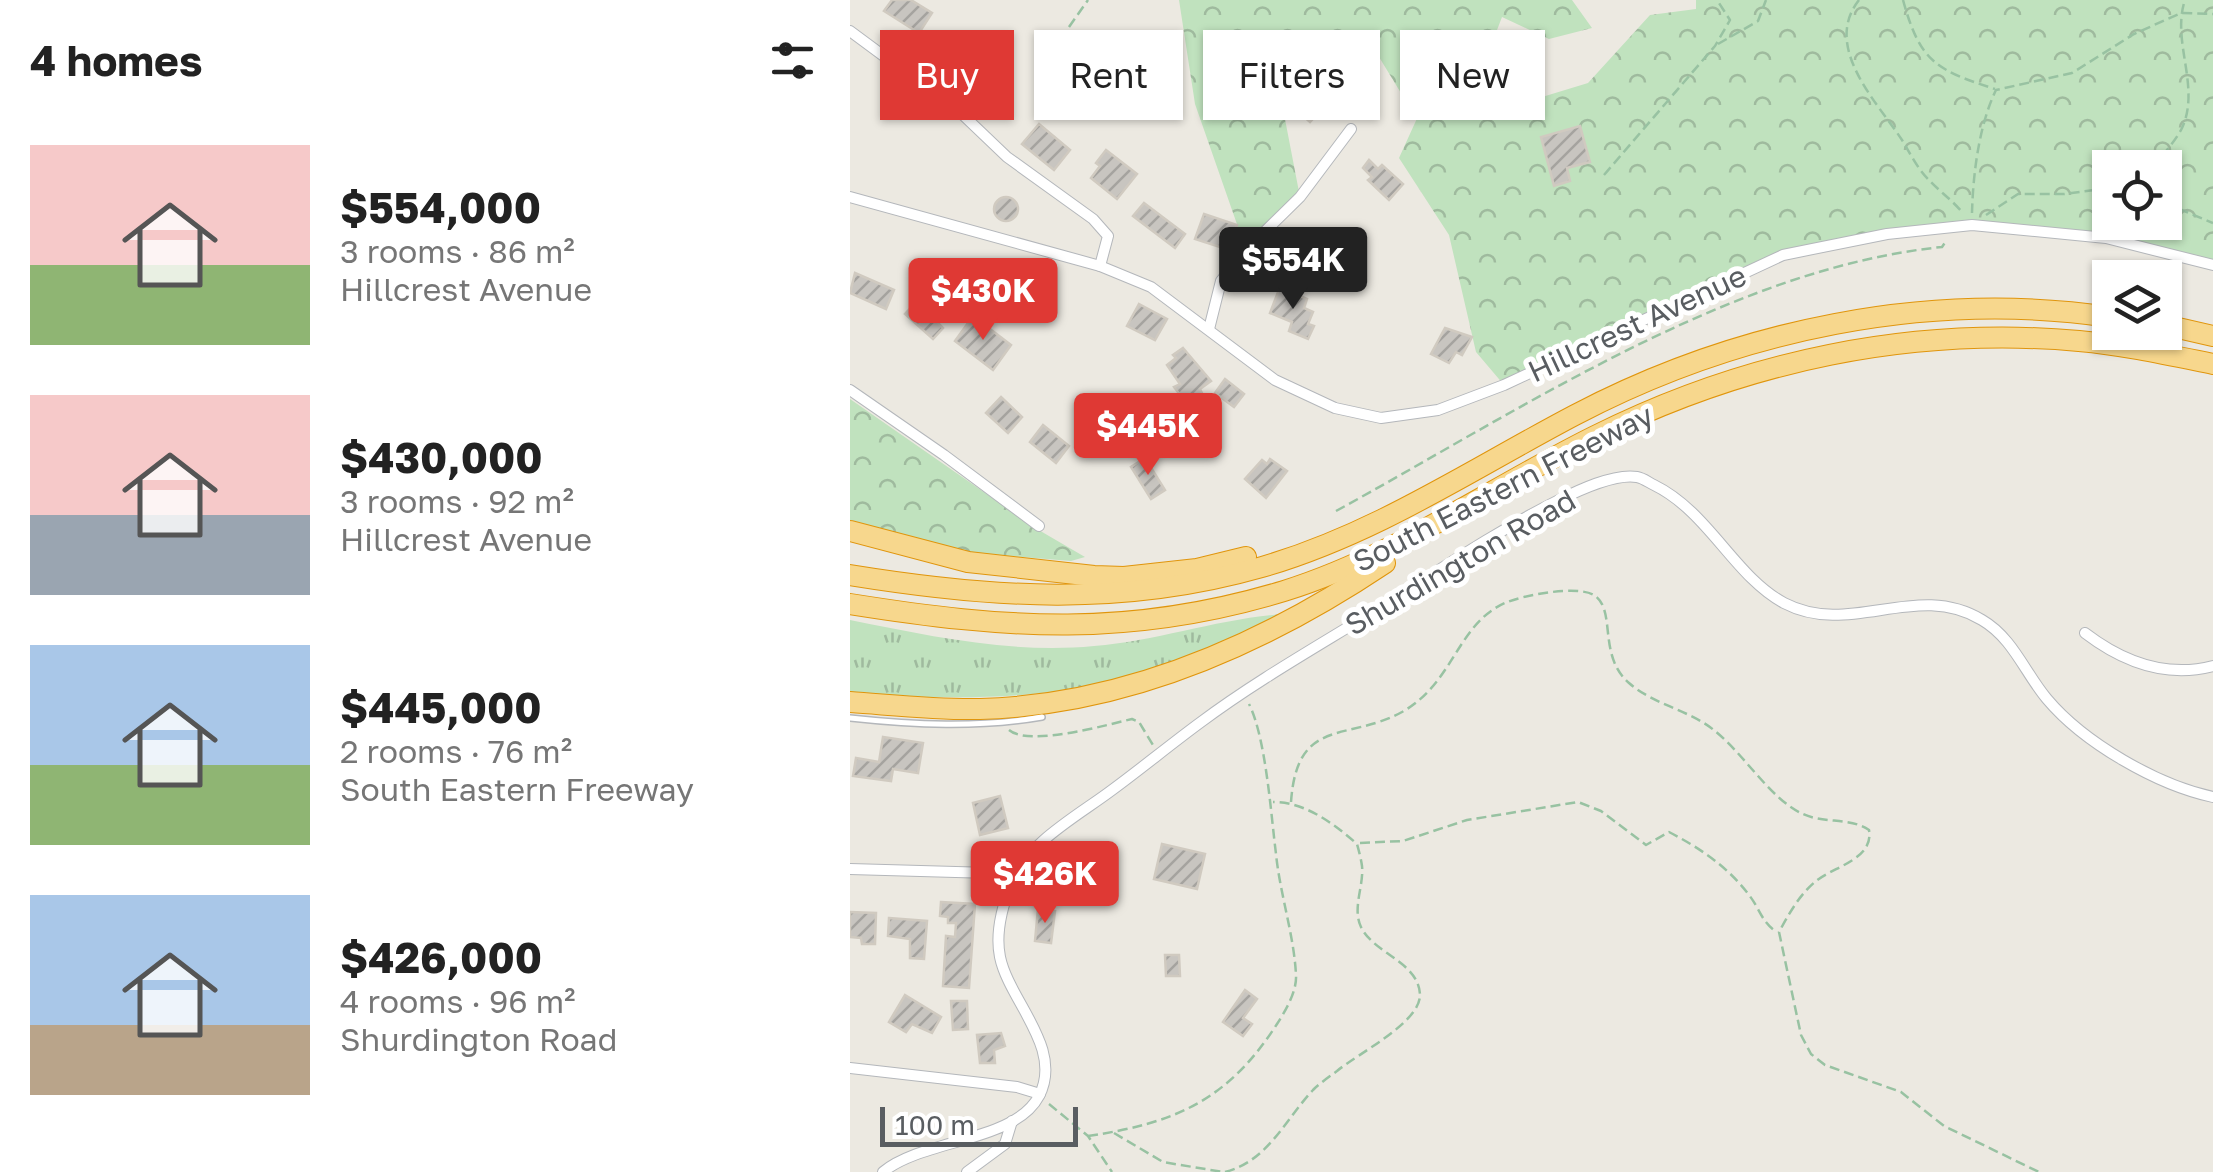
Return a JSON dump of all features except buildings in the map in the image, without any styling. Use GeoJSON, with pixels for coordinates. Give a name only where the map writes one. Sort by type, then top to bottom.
{"type":"FeatureCollection","features":[{"type":"Feature","properties":{"kind":"highway","name":"South Eastern Freeway"},"geometry":{"type":"LineString","coordinates":[[850,575],[986,594],[1127,594],[1198,583],[1265,566],[1331,543],[1396,514],[1519,444],[1640,382],[1743,347],[1796,332],[1890,314],[2032,310],[2092,315]]}},
{"type":"Feature","properties":{"kind":"highway"},"geometry":{"type":"LineString","coordinates":[[2182,329],[2213,336]]}},
{"type":"Feature","properties":{"kind":"highway","name":"South Eastern Freeway"},"geometry":{"type":"LineString","coordinates":[[850,604],[956,620],[1099,626],[1180,615],[1282,591],[1348,569],[1597,434],[1663,405],[1731,380],[1815,357],[1938,340],[2008,338],[2080,341],[2213,364]]}},
{"type":"Feature","properties":{"kind":"highway"},"geometry":{"type":"LineString","coordinates":[[850,702],[976,709],[1042,704],[1111,692],[1197,665],[1254,639],[1354,583],[1474,503]]}},
{"type":"Feature","properties":{"kind":"highway"},"geometry":{"type":"LineString","coordinates":[[850,531],[968,562],[1124,577],[1197,569],[1396,514]]}},
{"type":"Feature","properties":{"kind":"street"},"geometry":{"type":"LineString","coordinates":[[850,31],[962,114],[1007,157],[1093,220],[1108,236],[1100,266]]}},
{"type":"Feature","properties":{"kind":"street"},"geometry":{"type":"LineString","coordinates":[[1209,329],[1221,282],[1246,250],[1300,197],[1351,128]]}},
{"type":"Feature","properties":{"kind":"street","name":"Hillcrest Avenue"},"geometry":{"type":"LineString","coordinates":[[850,197],[1100,266],[1150,287],[1275,380],[1335,408],[1381,418],[1438,410],[1504,385],[1783,255],[1972,225],[2106,238],[2213,265]]}},
{"type":"Feature","properties":{"kind":"street"},"geometry":{"type":"LineString","coordinates":[[850,390],[944,454],[1038,526]]}},
{"type":"Feature","properties":{"kind":"street","name":"Shurdington Road"},"geometry":{"type":"LineString","coordinates":[[1040,1094],[1044,1076],[1042,1051],[1000,958],[999,924],[1012,880],[1022,863],[1052,836],[1242,694],[1450,563],[1556,502],[1600,482],[1637,477],[1673,494],[1757,582],[1783,602],[1821,616],[1862,614],[1917,603],[1950,606],[1985,621],[2015,651],[2047,699],[2084,734],[2162,782],[2213,797]]}},
{"type":"Feature","properties":{"kind":"street"},"geometry":{"type":"LineString","coordinates":[[2086,633],[2104,648],[2136,663],[2186,673],[2213,666]]}},
{"type":"Feature","properties":{"kind":"street"},"geometry":{"type":"LineString","coordinates":[[850,869],[991,873],[1012,880]]}},
{"type":"Feature","properties":{"kind":"street"},"geometry":{"type":"LineString","coordinates":[[850,1068],[1017,1087],[1040,1094],[1012,1121],[915,1152],[883,1172]]}},
{"type":"Feature","properties":{"kind":"street"},"geometry":{"type":"LineString","coordinates":[[967,1172],[1005,1144],[1012,1121]]}},
{"type":"Feature","properties":{"kind":"lane"},"geometry":{"type":"LineString","coordinates":[[850,718],[898,724],[1007,723],[1042,718]]}},
{"type":"Feature","properties":{"kind":"path"},"geometry":{"type":"LineString","coordinates":[[1070,27],[1088,0]]}},
{"type":"Feature","properties":{"kind":"path"},"geometry":{"type":"LineString","coordinates":[[1604,175],[1715,46],[1730,20],[1717,0]]}},
{"type":"Feature","properties":{"kind":"path"},"geometry":{"type":"LineString","coordinates":[[1715,46],[1758,21],[1766,0]]}},
{"type":"Feature","properties":{"kind":"path"},"geometry":{"type":"LineString","coordinates":[[1859,0],[1847,25],[1852,65],[1921,171],[1947,194],[1972,225]]}},
{"type":"Feature","properties":{"kind":"path"},"geometry":{"type":"LineString","coordinates":[[1903,0],[1920,48],[1933,63],[1996,90],[2072,73],[2134,34],[2181,14],[2213,14]]}},
{"type":"Feature","properties":{"kind":"path"},"geometry":{"type":"LineString","coordinates":[[2166,150],[2183,126],[2189,77],[2181,14],[2185,0]]}},
{"type":"Feature","properties":{"kind":"path"},"geometry":{"type":"LineString","coordinates":[[1972,225],[1973,189],[1986,111],[1996,90]]}},
{"type":"Feature","properties":{"kind":"path"},"geometry":{"type":"LineString","coordinates":[[1972,225],[2018,194],[2092,190]]}},
{"type":"Feature","properties":{"kind":"path"},"geometry":{"type":"LineString","coordinates":[[2182,209],[2213,223]]}},
{"type":"Feature","properties":{"kind":"path"},"geometry":{"type":"LineString","coordinates":[[1336,510],[1658,336],[1740,298],[1818,272],[1906,251],[1942,248],[1949,226]]}},
{"type":"Feature","properties":{"kind":"path"},"geometry":{"type":"LineString","coordinates":[[1291,802],[1301,758],[1310,746],[1324,736],[1392,718],[1411,707],[1440,681],[1477,623],[1499,606],[1518,598],[1582,591],[1602,602],[1610,655],[1618,672],[1632,686],[1714,729],[1784,801],[1804,815],[1860,824],[1869,830],[1871,840],[1866,850],[1816,881],[1797,902],[1779,932],[1801,1036],[1811,1054],[1825,1066],[1901,1092],[1944,1126],[2039,1172]]}},
{"type":"Feature","properties":{"kind":"path"},"geometry":{"type":"LineString","coordinates":[[1088,1136],[1113,1132],[1201,1103],[1244,1071],[1288,1008],[1297,978],[1278,872],[1271,802],[1252,708],[1242,694]]}},
{"type":"Feature","properties":{"kind":"path"},"geometry":{"type":"LineString","coordinates":[[1007,723],[1014,735],[1042,736],[1136,719],[1160,754]]}},
{"type":"Feature","properties":{"kind":"path"},"geometry":{"type":"LineString","coordinates":[[1271,802],[1291,802],[1312,812],[1357,844],[1404,841],[1467,820],[1578,802],[1602,811],[1646,845],[1669,832],[1703,849],[1750,896],[1767,926],[1779,932]]}},
{"type":"Feature","properties":{"kind":"path"},"geometry":{"type":"LineString","coordinates":[[1113,1132],[1163,1162],[1225,1172],[1242,1168],[1261,1154],[1314,1090],[1413,1014],[1420,998],[1415,978],[1361,927],[1358,905],[1362,869],[1357,844]]}},
{"type":"Feature","properties":{"kind":"path"},"geometry":{"type":"LineString","coordinates":[[1040,1094],[1088,1136],[1112,1172]]}},
{"type":"Feature","properties":{"kind":"green space"},"geometry":{"type":"Polygon","coordinates":[[[1179,0],[1572,0],[1592,28],[1549,39],[1545,30],[1530,30],[1502,17],[1497,30],[1400,30],[1400,91],[1380,59],[1380,30],[1203,30],[1203,120],[1285,120],[1300,197],[1246,250],[1195,104],[1179,0]]]}},
{"type":"Feature","properties":{"kind":"green space"},"geometry":{"type":"Polygon","coordinates":[[[1696,0],[2213,0],[2213,265],[2114,240],[2182,240],[2182,150],[2092,150],[2092,237],[1962,225],[1783,255],[1504,385],[1476,352],[1449,235],[1399,158],[1416,120],[1545,120],[1545,96],[1588,83],[1650,15],[1696,9],[1696,0]]]}},
{"type":"Feature","properties":{"kind":"green space"},"geometry":{"type":"Polygon","coordinates":[[[850,399],[1037,529],[1085,557],[1071,561],[959,552],[850,520],[850,399]]]}},
{"type":"Feature","properties":{"kind":"green space"},"geometry":{"type":"Polygon","coordinates":[[[1284,614],[1186,661],[1092,686],[1012,696],[850,693],[850,620],[971,642],[1063,648],[1118,643],[1284,614]]]}}]}
